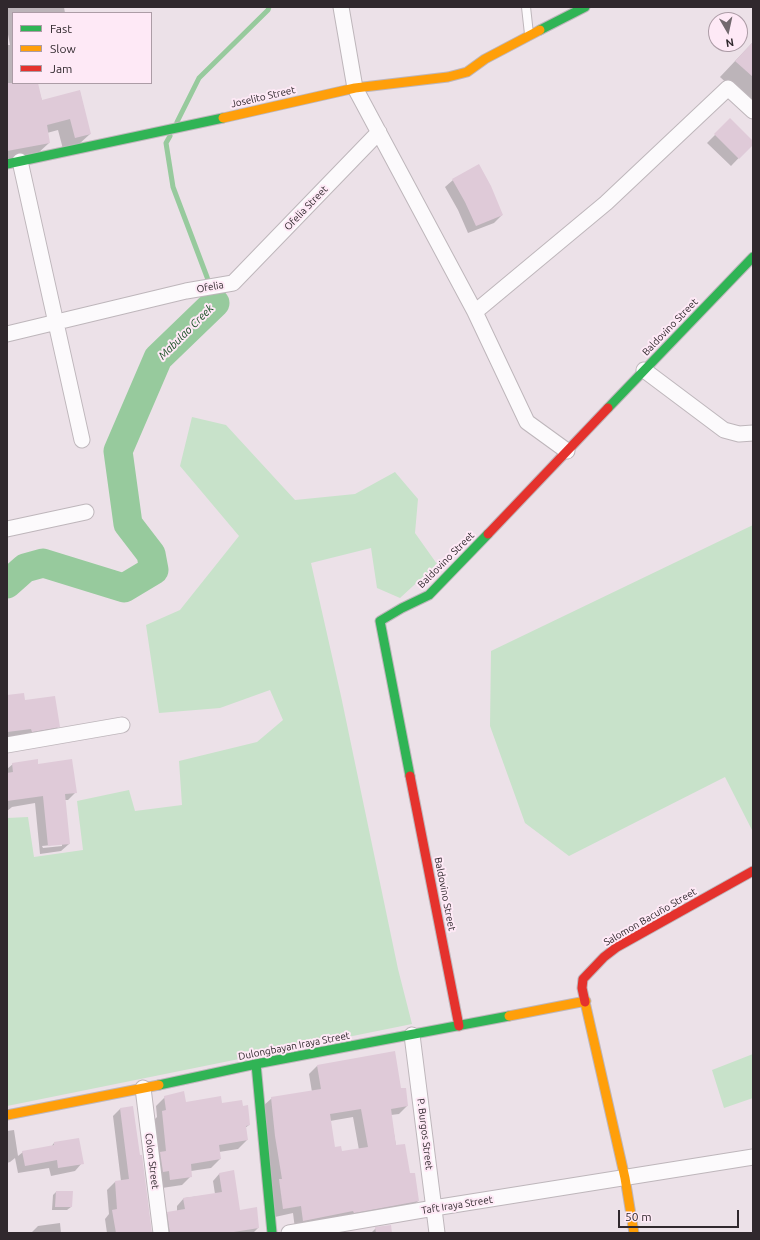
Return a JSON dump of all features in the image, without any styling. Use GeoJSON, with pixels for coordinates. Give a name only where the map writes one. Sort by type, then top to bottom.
{"type":"FeatureCollection","features":[{"type":"Feature","properties":{"kind":"street"},"geometry":{"type":"LineString","coordinates":[[341,7],[355,88],[476,312],[527,422],[567,451]]}},
{"type":"Feature","properties":{"kind":"street","name":"Joselito Street"},"geometry":{"type":"LineString","coordinates":[[14,163],[166,131],[355,88],[448,77],[467,72],[485,59],[585,7]]}},
{"type":"Feature","properties":{"kind":"street"},"geometry":{"type":"LineString","coordinates":[[476,312],[606,203],[728,88],[753,111]]}},
{"type":"Feature","properties":{"kind":"street","name":"Ofelia Street"},"geometry":{"type":"LineString","coordinates":[[233,283],[379,132]]}},
{"type":"Feature","properties":{"kind":"street"},"geometry":{"type":"LineString","coordinates":[[14,163],[55,322],[82,440]]}},
{"type":"Feature","properties":{"kind":"street","name":"Baldovino Street"},"geometry":{"type":"LineString","coordinates":[[459,1026],[380,621],[429,595],[753,257]]}},
{"type":"Feature","properties":{"kind":"street","name":"Ofelia"},"geometry":{"type":"LineString","coordinates":[[55,322],[186,292],[233,283]]}},
{"type":"Feature","properties":{"kind":"street"},"geometry":{"type":"LineString","coordinates":[[7,334],[55,322]]}},
{"type":"Feature","properties":{"kind":"street"},"geometry":{"type":"LineString","coordinates":[[644,370],[724,430],[739,434],[753,433]]}},
{"type":"Feature","properties":{"kind":"street"},"geometry":{"type":"LineString","coordinates":[[7,529],[86,512]]}},
{"type":"Feature","properties":{"kind":"street"},"geometry":{"type":"LineString","coordinates":[[7,745],[122,725]]}},
{"type":"Feature","properties":{"kind":"street","name":"Salomon Bacuño Street"},"geometry":{"type":"LineString","coordinates":[[586,1001],[582,988],[583,979],[594,966],[610,952],[657,924],[753,872]]}},
{"type":"Feature","properties":{"kind":"street"},"geometry":{"type":"LineString","coordinates":[[586,1001],[625,1178],[634,1233]]}},
{"type":"Feature","properties":{"kind":"street","name":"Dulongbayan Iraya Street"},"geometry":{"type":"LineString","coordinates":[[7,1115],[256,1064],[586,1001]]}},
{"type":"Feature","properties":{"kind":"street","name":"P. Burgos Street"},"geometry":{"type":"LineString","coordinates":[[412,1035],[437,1233]]}},
{"type":"Feature","properties":{"kind":"street"},"geometry":{"type":"LineString","coordinates":[[256,1064],[272,1233]]}},
{"type":"Feature","properties":{"kind":"street","name":"Colon Street"},"geometry":{"type":"LineString","coordinates":[[143,1088],[161,1233]]}},
{"type":"Feature","properties":{"kind":"street","name":"Taft Iraya Street"},"geometry":{"type":"LineString","coordinates":[[289,1233],[434,1208],[753,1157]]}},
{"type":"Feature","properties":{"kind":"lane"},"geometry":{"type":"LineString","coordinates":[[526,7],[529,35]]}},
{"type":"Feature","properties":{"kind":"green space"},"geometry":{"type":"Polygon","coordinates":[[[192,417],[226,425],[295,500],[355,494],[395,472],[418,499],[415,533],[437,564],[400,598],[377,588],[371,548],[311,563],[341,696],[398,969],[412,1024],[7,1106],[7,818],[28,817],[34,857],[83,850],[77,801],[129,790],[135,811],[182,805],[179,761],[257,742],[283,720],[270,690],[220,708],[159,713],[146,625],[180,610],[239,536],[180,466],[192,417]]]}},
{"type":"Feature","properties":{"kind":"green space"},"geometry":{"type":"Polygon","coordinates":[[[753,525],[753,832],[725,777],[569,856],[525,823],[490,726],[491,651],[753,525]]]}},
{"type":"Feature","properties":{"kind":"green space"},"geometry":{"type":"Polygon","coordinates":[[[753,1054],[753,1098],[724,1108],[712,1070],[753,1054]]]}},
{"type":"Feature","properties":{"kind":"building"},"geometry":{"type":"Polygon","coordinates":[[[753,42],[753,77],[735,61],[744,52],[748,52],[748,47],[753,42]]]}},
{"type":"Feature","properties":{"kind":"building"},"geometry":{"type":"Polygon","coordinates":[[[7,83],[38,84],[42,100],[80,90],[91,134],[75,138],[70,119],[47,125],[50,143],[7,151],[7,83]]]}},
{"type":"Feature","properties":{"kind":"building"},"geometry":{"type":"Polygon","coordinates":[[[730,118],[753,141],[753,145],[739,159],[714,134],[730,118]]]}},
{"type":"Feature","properties":{"kind":"building"},"geometry":{"type":"Polygon","coordinates":[[[479,164],[491,186],[503,215],[476,226],[452,179],[479,164]]]}},
{"type":"Feature","properties":{"kind":"building"},"geometry":{"type":"Polygon","coordinates":[[[24,693],[25,700],[55,696],[60,727],[32,732],[31,729],[7,732],[7,695],[24,693]]]}},
{"type":"Feature","properties":{"kind":"building"},"geometry":{"type":"Polygon","coordinates":[[[38,759],[38,764],[72,759],[77,793],[65,794],[70,844],[48,846],[43,796],[7,801],[7,773],[13,772],[12,763],[38,759]]]}},
{"type":"Feature","properties":{"kind":"building"},"geometry":{"type":"Polygon","coordinates":[[[395,1051],[401,1088],[406,1088],[408,1106],[391,1109],[396,1145],[405,1144],[410,1173],[415,1173],[419,1201],[354,1213],[353,1211],[303,1221],[301,1206],[283,1209],[279,1179],[282,1179],[275,1136],[271,1097],[321,1089],[317,1065],[395,1051]],[[361,1109],[330,1114],[335,1147],[341,1146],[342,1151],[368,1147],[361,1109]]]}},
{"type":"Feature","properties":{"kind":"building"},"geometry":{"type":"Polygon","coordinates":[[[184,1091],[186,1102],[221,1096],[222,1103],[242,1100],[243,1106],[248,1105],[250,1125],[246,1126],[248,1140],[219,1145],[221,1159],[191,1164],[192,1177],[170,1180],[169,1171],[163,1172],[160,1152],[166,1151],[162,1111],[166,1110],[164,1096],[184,1091]]]}},
{"type":"Feature","properties":{"kind":"building"},"geometry":{"type":"Polygon","coordinates":[[[133,1106],[140,1155],[142,1155],[152,1233],[116,1233],[112,1210],[117,1209],[115,1181],[129,1179],[120,1108],[133,1106]]]}},
{"type":"Feature","properties":{"kind":"building"},"geometry":{"type":"Polygon","coordinates":[[[79,1138],[84,1164],[58,1168],[57,1160],[25,1166],[22,1151],[54,1145],[54,1142],[79,1138]]]}},
{"type":"Feature","properties":{"kind":"building"},"geometry":{"type":"Polygon","coordinates":[[[234,1170],[240,1210],[257,1207],[259,1228],[227,1233],[170,1233],[167,1212],[185,1209],[183,1198],[222,1192],[219,1173],[234,1170]]]}},
{"type":"Feature","properties":{"kind":"building"},"geometry":{"type":"Polygon","coordinates":[[[56,1191],[73,1191],[72,1207],[55,1207],[56,1191]]]}},
{"type":"Feature","properties":{"kind":"building"},"geometry":{"type":"Polygon","coordinates":[[[391,1225],[392,1233],[376,1233],[375,1227],[391,1225]]]}},
{"type":"Feature","properties":{"kind":"waterway","name":"Mabulao Creek"},"geometry":{"type":"LineString","coordinates":[[177,122],[199,78],[268,10],[269,7]]}},
{"type":"Feature","properties":{"kind":"waterway","name":"Mabulao Creek"},"geometry":{"type":"LineString","coordinates":[[170,136],[166,143],[173,187],[207,277],[215,303]]}},
{"type":"Feature","properties":{"kind":"waterway","name":"Mabulao Creek"},"geometry":{"type":"LineString","coordinates":[[7,584],[25,568],[43,563],[124,588],[154,570],[151,554],[128,524],[118,451],[158,358],[215,303]]}},
{"type":"Feature","properties":{"kind":"traffic: fast"},"geometry":{"type":"LineString","coordinates":[[540,30],[585,7]]}},
{"type":"Feature","properties":{"kind":"traffic: fast"},"geometry":{"type":"LineString","coordinates":[[7,164],[223,118]]}},
{"type":"Feature","properties":{"kind":"traffic: fast"},"geometry":{"type":"LineString","coordinates":[[608,408],[753,257]]}},
{"type":"Feature","properties":{"kind":"traffic: fast"},"geometry":{"type":"LineString","coordinates":[[410,776],[380,621],[429,595],[488,534]]}},
{"type":"Feature","properties":{"kind":"traffic: fast"},"geometry":{"type":"LineString","coordinates":[[159,1085],[256,1064],[509,1016]]}},
{"type":"Feature","properties":{"kind":"traffic: fast"},"geometry":{"type":"LineString","coordinates":[[256,1064],[272,1233]]}},
{"type":"Feature","properties":{"kind":"traffic: slow"},"geometry":{"type":"LineString","coordinates":[[223,118],[355,88],[448,77],[467,72],[485,59],[540,30]]}},
{"type":"Feature","properties":{"kind":"traffic: slow"},"geometry":{"type":"LineString","coordinates":[[509,1016],[586,1001]]}},
{"type":"Feature","properties":{"kind":"traffic: slow"},"geometry":{"type":"LineString","coordinates":[[585,1002],[625,1178],[634,1233]]}},
{"type":"Feature","properties":{"kind":"traffic: slow"},"geometry":{"type":"LineString","coordinates":[[7,1115],[159,1085]]}},
{"type":"Feature","properties":{"kind":"traffic: jam"},"geometry":{"type":"LineString","coordinates":[[488,534],[608,408]]}},
{"type":"Feature","properties":{"kind":"traffic: jam"},"geometry":{"type":"LineString","coordinates":[[410,776],[459,1026]]}},
{"type":"Feature","properties":{"kind":"traffic: jam"},"geometry":{"type":"LineString","coordinates":[[585,1002],[582,988],[583,979],[604,957],[617,947],[753,871]]}}]}
